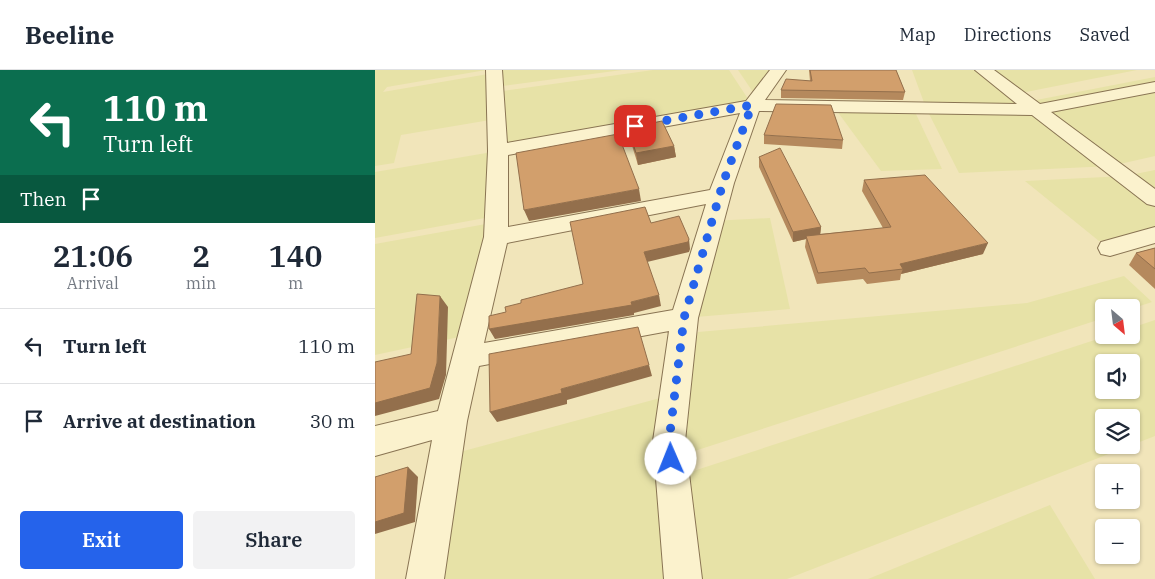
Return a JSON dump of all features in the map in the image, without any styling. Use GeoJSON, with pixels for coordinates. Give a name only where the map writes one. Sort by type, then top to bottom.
{"type":"FeatureCollection","features":[{"type":"Feature","properties":{"kind":"street"},"geometry":{"type":"LineString","coordinates":[[425,579],[451,421],[496,237],[498,151],[494,70]]}},
{"type":"Feature","properties":{"kind":"street"},"geometry":{"type":"LineString","coordinates":[[683,579],[669,441],[684,318],[719,195],[752,105],[778,70]]}},
{"type":"Feature","properties":{"kind":"street"},"geometry":{"type":"LineString","coordinates":[[983,70],[1155,199]]}},
{"type":"Feature","properties":{"kind":"street"},"geometry":{"type":"LineString","coordinates":[[498,151],[752,105],[1036,110],[1155,87]]}},
{"type":"Feature","properties":{"kind":"street"},"geometry":{"type":"LineString","coordinates":[[496,237],[719,195]]}},
{"type":"Feature","properties":{"kind":"street"},"geometry":{"type":"LineString","coordinates":[[1110,248],[1155,235]]}},
{"type":"Feature","properties":{"kind":"street"},"geometry":{"type":"LineString","coordinates":[[467,357],[684,318]]}},
{"type":"Feature","properties":{"kind":"street"},"geometry":{"type":"LineString","coordinates":[[375,441],[451,421]]}},
{"type":"Feature","properties":{"kind":"shaded area"},"geometry":{"type":"Polygon","coordinates":[[[375,70],[486,70],[387,87],[383,92],[494,73],[494,70],[622,70],[495,87],[495,92],[653,70],[729,70],[752,105],[498,151],[496,119],[401,135],[394,163],[375,166],[375,70]]]}},
{"type":"Feature","properties":{"kind":"shaded area"},"geometry":{"type":"Polygon","coordinates":[[[738,70],[778,70],[757,98],[738,70]]]}},
{"type":"Feature","properties":{"kind":"shaded area"},"geometry":{"type":"Polygon","coordinates":[[[912,70],[1137,70],[1016,94],[1026,102],[1155,77],[1155,156],[1111,166],[959,173],[926,108],[912,70]]]}},
{"type":"Feature","properties":{"kind":"shaded area"},"geometry":{"type":"Polygon","coordinates":[[[837,111],[915,112],[942,169],[881,171],[837,111]]]}},
{"type":"Feature","properties":{"kind":"shaded area"},"geometry":{"type":"Polygon","coordinates":[[[498,151],[496,216],[375,238],[375,172],[498,151]]]}},
{"type":"Feature","properties":{"kind":"shaded area"},"geometry":{"type":"Polygon","coordinates":[[[1155,170],[1155,231],[1099,241],[1025,181],[1125,176],[1155,170]]]}},
{"type":"Feature","properties":{"kind":"shaded area"},"geometry":{"type":"Polygon","coordinates":[[[770,218],[790,309],[684,318],[711,221],[770,218]]]}},
{"type":"Feature","properties":{"kind":"shaded area"},"geometry":{"type":"Polygon","coordinates":[[[497,222],[473,334],[375,355],[375,244],[497,222]]]}},
{"type":"Feature","properties":{"kind":"shaded area"},"geometry":{"type":"Polygon","coordinates":[[[1124,276],[1152,302],[1140,306],[1140,299],[1095,299],[1095,321],[673,458],[672,478],[1095,340],[1095,344],[1140,344],[1140,325],[1155,320],[1155,436],[1140,442],[1140,409],[1095,409],[1095,454],[1109,454],[787,579],[425,579],[445,456],[675,394],[674,443],[698,332],[1027,303],[1124,276]]]}},
{"type":"Feature","properties":{"kind":"shaded area"},"geometry":{"type":"Polygon","coordinates":[[[1050,505],[1095,579],[868,579],[1050,505]]]}},
{"type":"Feature","properties":{"kind":"building"},"geometry":{"type":"Polygon","coordinates":[[[810,70],[896,70],[905,92],[781,90],[786,79],[812,81],[810,70]]]}},
{"type":"Feature","properties":{"kind":"building"},"geometry":{"type":"Polygon","coordinates":[[[776,104],[831,105],[843,140],[764,135],[776,104]]]}},
{"type":"Feature","properties":{"kind":"building"},"geometry":{"type":"Polygon","coordinates":[[[662,121],[674,146],[636,153],[628,128],[662,121]]]}},
{"type":"Feature","properties":{"kind":"building"},"geometry":{"type":"Polygon","coordinates":[[[618,134],[639,189],[524,210],[516,153],[618,134]]]}},
{"type":"Feature","properties":{"kind":"building"},"geometry":{"type":"Polygon","coordinates":[[[780,148],[821,227],[793,232],[759,157],[780,148]]]}},
{"type":"Feature","properties":{"kind":"building"},"geometry":{"type":"Polygon","coordinates":[[[925,175],[988,243],[900,264],[903,269],[869,273],[865,268],[818,273],[806,236],[891,227],[864,180],[925,175]]]}},
{"type":"Feature","properties":{"kind":"building"},"geometry":{"type":"Polygon","coordinates":[[[645,207],[651,223],[679,216],[689,239],[688,242],[644,252],[659,295],[631,302],[632,305],[489,329],[489,316],[506,312],[505,307],[521,303],[521,300],[583,284],[570,222],[645,207]]]}},
{"type":"Feature","properties":{"kind":"building"},"geometry":{"type":"Polygon","coordinates":[[[1155,248],[1155,269],[1136,253],[1155,248]]]}},
{"type":"Feature","properties":{"kind":"building"},"geometry":{"type":"Polygon","coordinates":[[[417,294],[440,296],[437,363],[430,388],[375,403],[375,362],[411,354],[417,294]]]}},
{"type":"Feature","properties":{"kind":"building"},"geometry":{"type":"Polygon","coordinates":[[[638,327],[649,365],[561,389],[562,393],[490,412],[489,354],[638,327]]]}},
{"type":"Feature","properties":{"kind":"building"},"geometry":{"type":"Polygon","coordinates":[[[408,467],[404,513],[375,522],[375,477],[408,467]]]}},
{"type":"Feature","properties":{"kind":"route"},"geometry":{"type":"LineString","coordinates":[[635,126],[752,105],[723,183],[684,318],[669,441],[671,459]]}}]}
